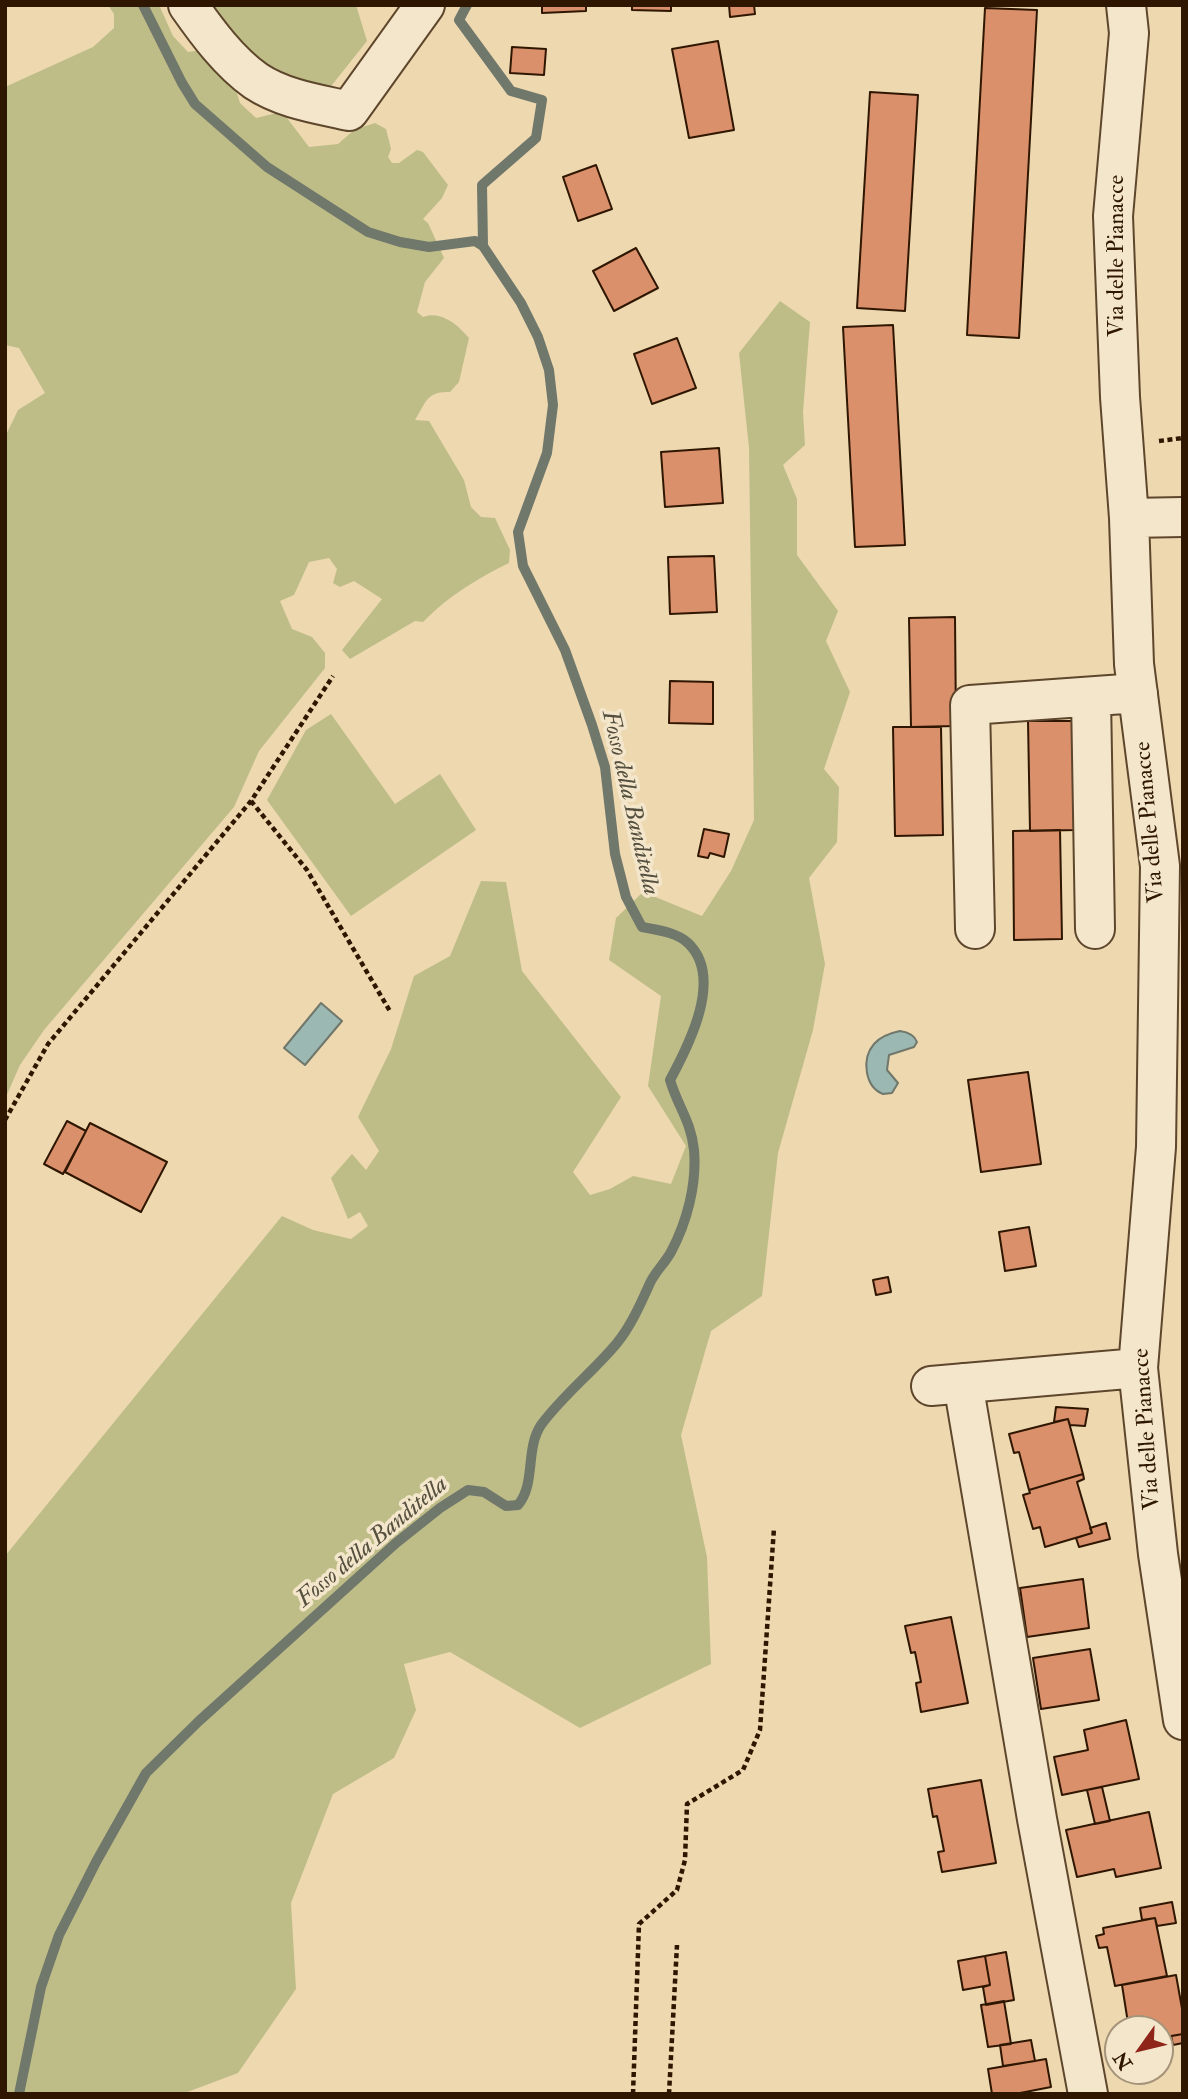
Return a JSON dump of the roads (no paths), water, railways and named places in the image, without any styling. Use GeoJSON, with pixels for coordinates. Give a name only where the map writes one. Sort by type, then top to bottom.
{"type":"FeatureCollection","features":[{"type":"Feature","properties":{"kind":"street"},"geometry":{"type":"LineString","coordinates":[[188,5],[226,54],[257,82],[299,100],[348,111],[425,5]]}},
{"type":"Feature","properties":{"kind":"street","name":"Via delle Pianacce"},"geometry":{"type":"LineString","coordinates":[[1126,5],[1129,33],[1113,216],[1120,397],[1129,518],[1134,664],[1160,866],[1156,1147],[1138,1368],[1158,1554],[1183,1720]]}},
{"type":"Feature","properties":{"kind":"street"},"geometry":{"type":"LineString","coordinates":[[1129,518],[1183,517]]}},
{"type":"Feature","properties":{"kind":"street"},"geometry":{"type":"LineString","coordinates":[[975,929],[970,705],[1138,693]]}},
{"type":"Feature","properties":{"kind":"street"},"geometry":{"type":"LineString","coordinates":[[1091,697],[1095,929]]}},
{"type":"Feature","properties":{"kind":"street"},"geometry":{"type":"LineString","coordinates":[[1088,2094],[1037,1819],[947,1385],[1138,1368]]}},
{"type":"Feature","properties":{"kind":"water"},"geometry":{"type":"Polygon","coordinates":[[[321,1003],[342,1021],[305,1065],[284,1048],[321,1003]]]}},
{"type":"Feature","properties":{"kind":"water"},"geometry":{"type":"Polygon","coordinates":[[[900,1031],[910,1034],[917,1042],[914,1047],[889,1055],[887,1070],[898,1083],[892,1093],[883,1094],[869,1079],[867,1057],[879,1039],[900,1031]]]}},
{"type":"Feature","properties":{"kind":"waterway","name":"Fosso della Banditella"},"geometry":{"type":"LineString","coordinates":[[19,2094],[41,1987],[59,1935],[146,1773],[199,1721],[396,1543],[440,1508],[468,1490],[484,1492],[506,1506],[518,1505],[527,1487],[533,1445],[541,1425],[617,1343],[652,1279],[669,1256],[690,1202],[695,1163],[687,1122],[670,1080],[686,1049],[700,1011],[703,974],[698,957],[688,943],[672,934],[642,927],[626,897],[615,854],[605,767],[592,725],[565,650],[523,566],[518,532],[547,453],[553,405],[549,370],[538,337],[521,303],[483,246],[475,241],[429,247],[368,232],[267,167],[195,104],[143,5]]}},
{"type":"Feature","properties":{"kind":"waterway"},"geometry":{"type":"LineString","coordinates":[[467,5],[459,20],[511,91],[542,100],[536,138],[482,185],[483,246]]}}]}
